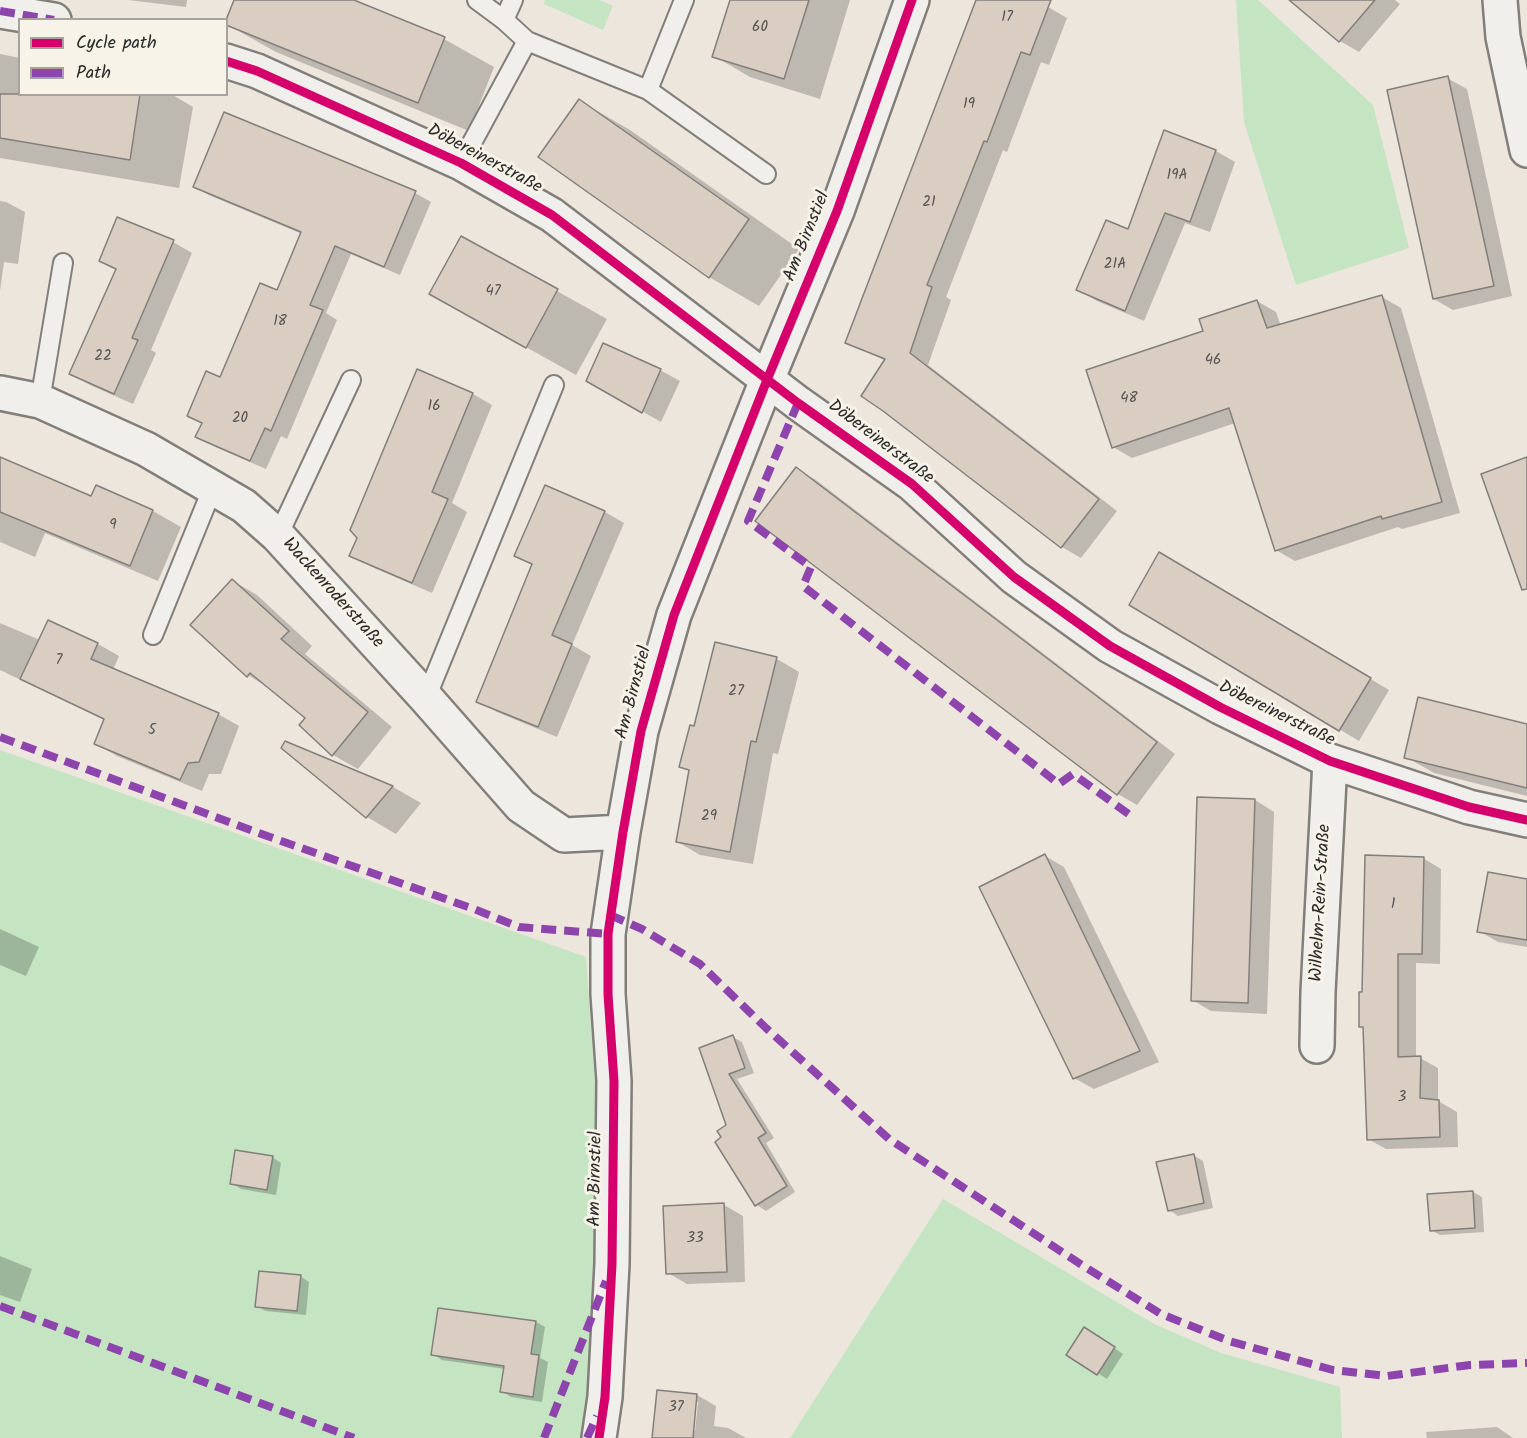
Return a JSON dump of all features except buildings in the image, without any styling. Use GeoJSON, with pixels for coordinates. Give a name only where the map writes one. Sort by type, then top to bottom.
{"type":"FeatureCollection","features":[{"type":"Feature","properties":{"kind":"street","name":"Am Birnstiel"},"geometry":{"type":"LineString","coordinates":[[599,1438],[605,1397],[612,1264],[614,1081],[608,994],[608,934],[641,731],[674,615],[837,211],[912,0]]}},
{"type":"Feature","properties":{"kind":"street"},"geometry":{"type":"LineString","coordinates":[[1500,0],[1503,37],[1527,150]]}},
{"type":"Feature","properties":{"kind":"street"},"geometry":{"type":"LineString","coordinates":[[0,11],[47,12]]}},
{"type":"Feature","properties":{"kind":"street","name":"Döbereinerstraße"},"geometry":{"type":"LineString","coordinates":[[228,62],[257,71],[461,163],[552,215],[767,380],[912,484],[1014,577],[1110,646],[1220,707],[1330,760],[1469,807],[1527,820]]}},
{"type":"Feature","properties":{"kind":"street","name":"Wackenroderstraße"},"geometry":{"type":"LineString","coordinates":[[0,393],[40,401],[146,449],[244,507],[279,536],[521,806],[564,835],[623,832]]}},
{"type":"Feature","properties":{"kind":"street","name":"Wilhelm-Rein-Straße"},"geometry":{"type":"LineString","coordinates":[[1317,1046],[1318,981],[1330,760]]}},
{"type":"Feature","properties":{"kind":"lane"},"geometry":{"type":"LineString","coordinates":[[477,0],[527,41],[648,90],[766,174]]}},
{"type":"Feature","properties":{"kind":"lane"},"geometry":{"type":"LineString","coordinates":[[504,20],[513,0]]}},
{"type":"Feature","properties":{"kind":"lane"},"geometry":{"type":"LineString","coordinates":[[648,90],[684,0]]}},
{"type":"Feature","properties":{"kind":"lane"},"geometry":{"type":"LineString","coordinates":[[461,163],[527,41]]}},
{"type":"Feature","properties":{"kind":"lane"},"geometry":{"type":"LineString","coordinates":[[40,401],[63,262]]}},
{"type":"Feature","properties":{"kind":"lane"},"geometry":{"type":"LineString","coordinates":[[279,536],[351,380]]}},
{"type":"Feature","properties":{"kind":"lane"},"geometry":{"type":"LineString","coordinates":[[426,698],[554,385]]}},
{"type":"Feature","properties":{"kind":"lane"},"geometry":{"type":"LineString","coordinates":[[153,635],[213,488]]}},
{"type":"Feature","properties":{"kind":"green space"},"geometry":{"type":"Polygon","coordinates":[[[545,0],[600,0],[613,6],[603,30],[544,4],[545,0]]]}},
{"type":"Feature","properties":{"kind":"green space"},"geometry":{"type":"Polygon","coordinates":[[[1236,0],[1258,0],[1373,105],[1409,248],[1296,285],[1244,122],[1236,0]]]}},
{"type":"Feature","properties":{"kind":"green space"},"geometry":{"type":"Polygon","coordinates":[[[0,750],[586,957],[598,1127],[601,1325],[588,1438],[0,1438],[0,750]]]}},
{"type":"Feature","properties":{"kind":"green space"},"geometry":{"type":"Polygon","coordinates":[[[943,1199],[1154,1324],[1221,1353],[1340,1387],[1342,1438],[790,1438],[943,1199]]]}},
{"type":"Feature","properties":{"kind":"marked path"},"geometry":{"type":"LineString","coordinates":[[0,11],[42,18]]}},
{"type":"Feature","properties":{"kind":"marked path"},"geometry":{"type":"LineString","coordinates":[[798,403],[748,521],[811,567],[803,586],[1059,784],[1073,774],[1130,815]]}},
{"type":"Feature","properties":{"kind":"marked path"},"geometry":{"type":"LineString","coordinates":[[0,737],[519,927],[608,934]]}},
{"type":"Feature","properties":{"kind":"marked path"},"geometry":{"type":"LineString","coordinates":[[610,915],[642,929],[700,964],[766,1028],[889,1139],[1161,1314],[1229,1341],[1333,1370],[1387,1376],[1470,1365],[1527,1363]]}},
{"type":"Feature","properties":{"kind":"marked path"},"geometry":{"type":"LineString","coordinates":[[544,1438],[606,1281]]}},
{"type":"Feature","properties":{"kind":"marked path"},"geometry":{"type":"LineString","coordinates":[[0,1306],[354,1438]]}},
{"type":"Feature","properties":{"kind":"marked path"},"geometry":{"type":"LineString","coordinates":[[587,1438],[597,1416]]}},
{"type":"Feature","properties":{"kind":"cycle path"},"geometry":{"type":"LineString","coordinates":[[599,1438],[605,1397],[612,1264],[614,1081],[608,994],[608,934],[641,731],[674,615],[837,211],[912,0]]}},
{"type":"Feature","properties":{"kind":"cycle path"},"geometry":{"type":"LineString","coordinates":[[228,62],[257,71],[461,163],[552,215],[798,403],[912,484],[1014,577],[1110,646],[1220,707],[1330,761],[1469,807],[1527,820]]}}]}
